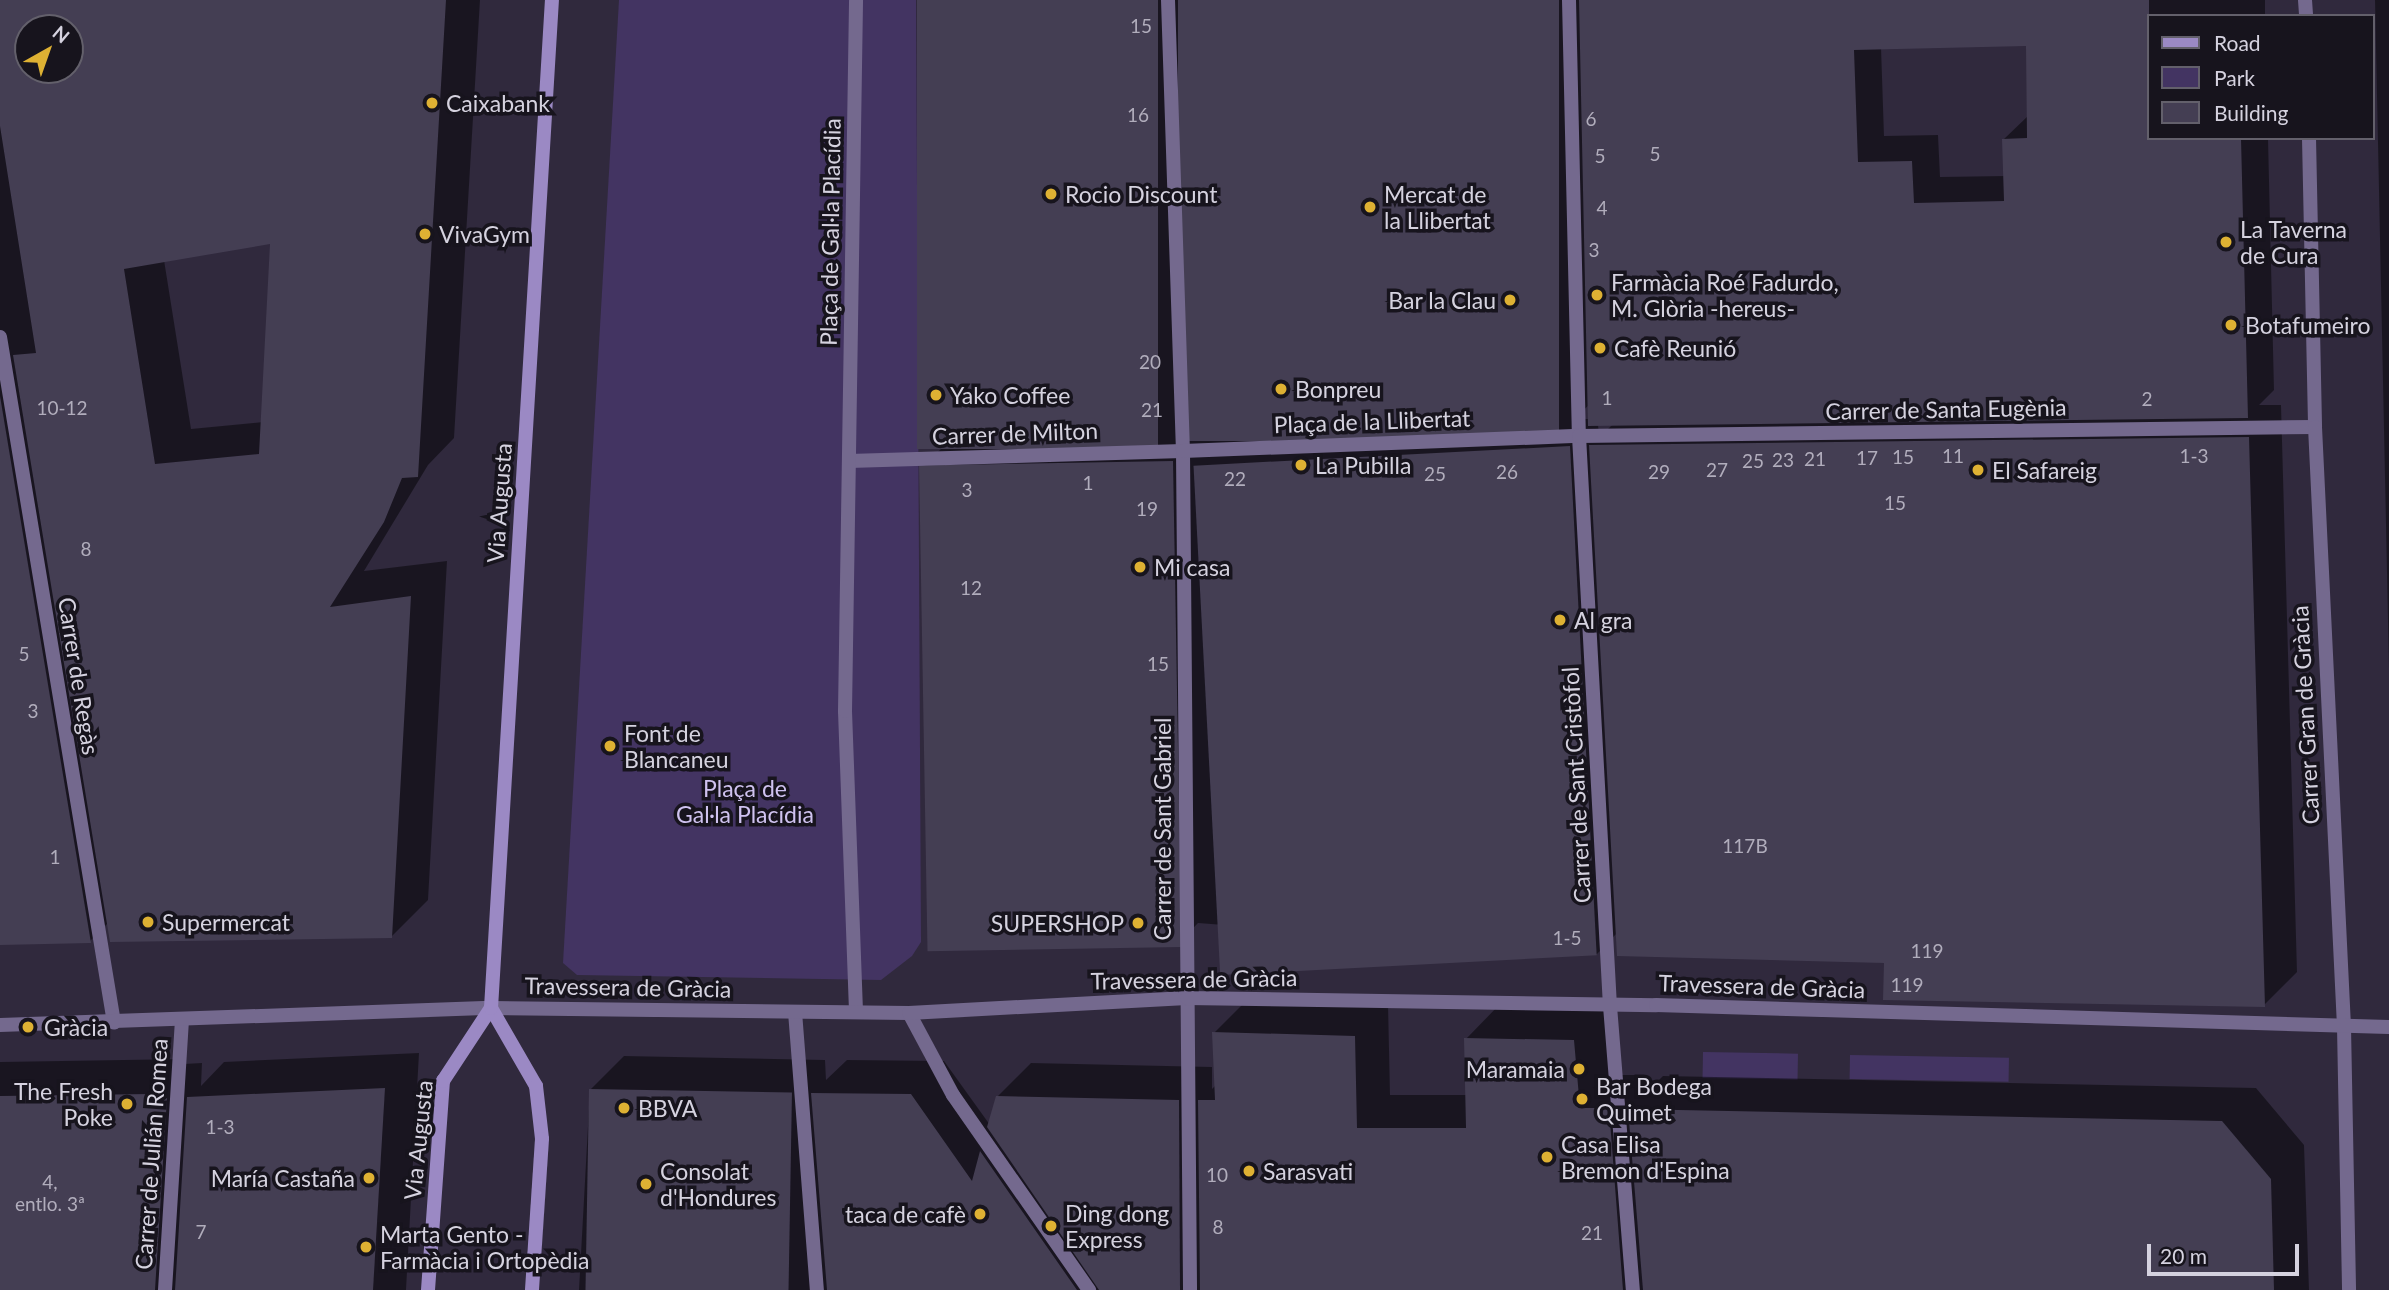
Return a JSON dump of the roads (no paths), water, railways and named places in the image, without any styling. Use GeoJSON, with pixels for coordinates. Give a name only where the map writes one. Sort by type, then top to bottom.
{"type":"FeatureCollection","features":[{"type":"Feature","properties":{"kind":"main road","name":"Via Augusta"},"geometry":{"type":"LineString","coordinates":[[428,1290],[443,1081],[491,1008],[552,0]]}},
{"type":"Feature","properties":{"kind":"main road"},"geometry":{"type":"LineString","coordinates":[[491,1008],[536,1086],[541,1139],[532,1290]]}},
{"type":"Feature","properties":{"kind":"street","name":"Plaça de Gal·la Placídia"},"geometry":{"type":"LineString","coordinates":[[856,0],[845,711],[856,1011]]}},
{"type":"Feature","properties":{"kind":"street"},"geometry":{"type":"LineString","coordinates":[[1168,0],[1183,451]]}},
{"type":"Feature","properties":{"kind":"street"},"geometry":{"type":"LineString","coordinates":[[1569,0],[1579,436]]}},
{"type":"Feature","properties":{"kind":"street","name":"Carrer Gran de Gràcia"},"geometry":{"type":"LineString","coordinates":[[2309,140],[2315,426],[2344,1027],[2349,1290]]}},
{"type":"Feature","properties":{"kind":"street","name":"Carrer de Regàs"},"geometry":{"type":"LineString","coordinates":[[0,337],[114,1023]]}},
{"type":"Feature","properties":{"kind":"street","name":"Carrer de Santa Eugènia"},"geometry":{"type":"LineString","coordinates":[[1579,436],[2315,426]]}},
{"type":"Feature","properties":{"kind":"street","name":"Plaça de la Llibertat"},"geometry":{"type":"LineString","coordinates":[[1183,451],[1579,436]]}},
{"type":"Feature","properties":{"kind":"street","name":"Carrer de Sant Cristòfol"},"geometry":{"type":"LineString","coordinates":[[1579,436],[1610,1006],[1633,1290]]}},
{"type":"Feature","properties":{"kind":"street","name":"Carrer de Milton"},"geometry":{"type":"LineString","coordinates":[[849,461],[1183,451]]}},
{"type":"Feature","properties":{"kind":"street","name":"Carrer de Sant Gabriel"},"geometry":{"type":"LineString","coordinates":[[1183,451],[1190,1290]]}},
{"type":"Feature","properties":{"kind":"street","name":"Travessera de Gràcia"},"geometry":{"type":"LineString","coordinates":[[0,1025],[182,1021],[491,1008],[909,1013],[1186,998],[1610,1006],[2389,1027]]}},
{"type":"Feature","properties":{"kind":"street"},"geometry":{"type":"LineString","coordinates":[[795,1012],[817,1290]]}},
{"type":"Feature","properties":{"kind":"street"},"geometry":{"type":"LineString","coordinates":[[909,1013],[941,1073],[1088,1290]]}},
{"type":"Feature","properties":{"kind":"street","name":"Carrer de Julián Romea"},"geometry":{"type":"LineString","coordinates":[[165,1290],[182,1021]]}},
{"type":"Feature","properties":{"kind":"place","name":"Caixabank"},"geometry":{"type":"Point","coordinates":[432,103]}},
{"type":"Feature","properties":{"kind":"place","name":"Rocio Discount"},"geometry":{"type":"Point","coordinates":[1051,194]}},
{"type":"Feature","properties":{"kind":"place","name":"Mercat de la Llibertat"},"geometry":{"type":"Point","coordinates":[1370,207]}},
{"type":"Feature","properties":{"kind":"place","name":"VivaGym"},"geometry":{"type":"Point","coordinates":[425,234]}},
{"type":"Feature","properties":{"kind":"place","name":"La Taverna de Cura"},"geometry":{"type":"Point","coordinates":[2226,242]}},
{"type":"Feature","properties":{"kind":"place","name":"Farmàcia Roé Fadurdo, M. Glòria -hereus-"},"geometry":{"type":"Point","coordinates":[1597,295]}},
{"type":"Feature","properties":{"kind":"place","name":"Bar la Clau"},"geometry":{"type":"Point","coordinates":[1510,300]}},
{"type":"Feature","properties":{"kind":"place","name":"Botafumeiro"},"geometry":{"type":"Point","coordinates":[2231,325]}},
{"type":"Feature","properties":{"kind":"place","name":"Cafè Reunió"},"geometry":{"type":"Point","coordinates":[1600,348]}},
{"type":"Feature","properties":{"kind":"place","name":"Bonpreu"},"geometry":{"type":"Point","coordinates":[1281,389]}},
{"type":"Feature","properties":{"kind":"place","name":"Yako Coffee"},"geometry":{"type":"Point","coordinates":[936,395]}},
{"type":"Feature","properties":{"kind":"place","name":"La Pubilla"},"geometry":{"type":"Point","coordinates":[1301,465]}},
{"type":"Feature","properties":{"kind":"place","name":"El Safareig"},"geometry":{"type":"Point","coordinates":[1978,470]}},
{"type":"Feature","properties":{"kind":"place","name":"Mi casa"},"geometry":{"type":"Point","coordinates":[1140,567]}},
{"type":"Feature","properties":{"kind":"place","name":"Al gra"},"geometry":{"type":"Point","coordinates":[1560,620]}},
{"type":"Feature","properties":{"kind":"place","name":"Font de Blancaneu"},"geometry":{"type":"Point","coordinates":[610,746]}},
{"type":"Feature","properties":{"kind":"place","name":"Supermercat"},"geometry":{"type":"Point","coordinates":[148,922]}},
{"type":"Feature","properties":{"kind":"place","name":"SUPERSHOP"},"geometry":{"type":"Point","coordinates":[1138,923]}},
{"type":"Feature","properties":{"kind":"place","name":"Gràcia"},"geometry":{"type":"Point","coordinates":[28,1027]}},
{"type":"Feature","properties":{"kind":"place","name":"Maramaia"},"geometry":{"type":"Point","coordinates":[1579,1069]}},
{"type":"Feature","properties":{"kind":"place","name":"Bar Bodega Quimet"},"geometry":{"type":"Point","coordinates":[1582,1099]}},
{"type":"Feature","properties":{"kind":"place","name":"The Fresh Poke"},"geometry":{"type":"Point","coordinates":[127,1104]}},
{"type":"Feature","properties":{"kind":"place","name":"BBVA"},"geometry":{"type":"Point","coordinates":[624,1108]}},
{"type":"Feature","properties":{"kind":"place","name":"Casa Elisa Bremon d'Espina"},"geometry":{"type":"Point","coordinates":[1547,1157]}},
{"type":"Feature","properties":{"kind":"place","name":"Sarasvati"},"geometry":{"type":"Point","coordinates":[1249,1171]}},
{"type":"Feature","properties":{"kind":"place","name":"María Castaña"},"geometry":{"type":"Point","coordinates":[369,1178]}},
{"type":"Feature","properties":{"kind":"place","name":"Consolat d'Hondures"},"geometry":{"type":"Point","coordinates":[646,1184]}},
{"type":"Feature","properties":{"kind":"place","name":"taca de cafè"},"geometry":{"type":"Point","coordinates":[980,1214]}},
{"type":"Feature","properties":{"kind":"place","name":"Ding dong Express"},"geometry":{"type":"Point","coordinates":[1051,1226]}},
{"type":"Feature","properties":{"kind":"place","name":"Marta Gento - Farmàcia i Ortopèdia"},"geometry":{"type":"Point","coordinates":[366,1247]}}]}
